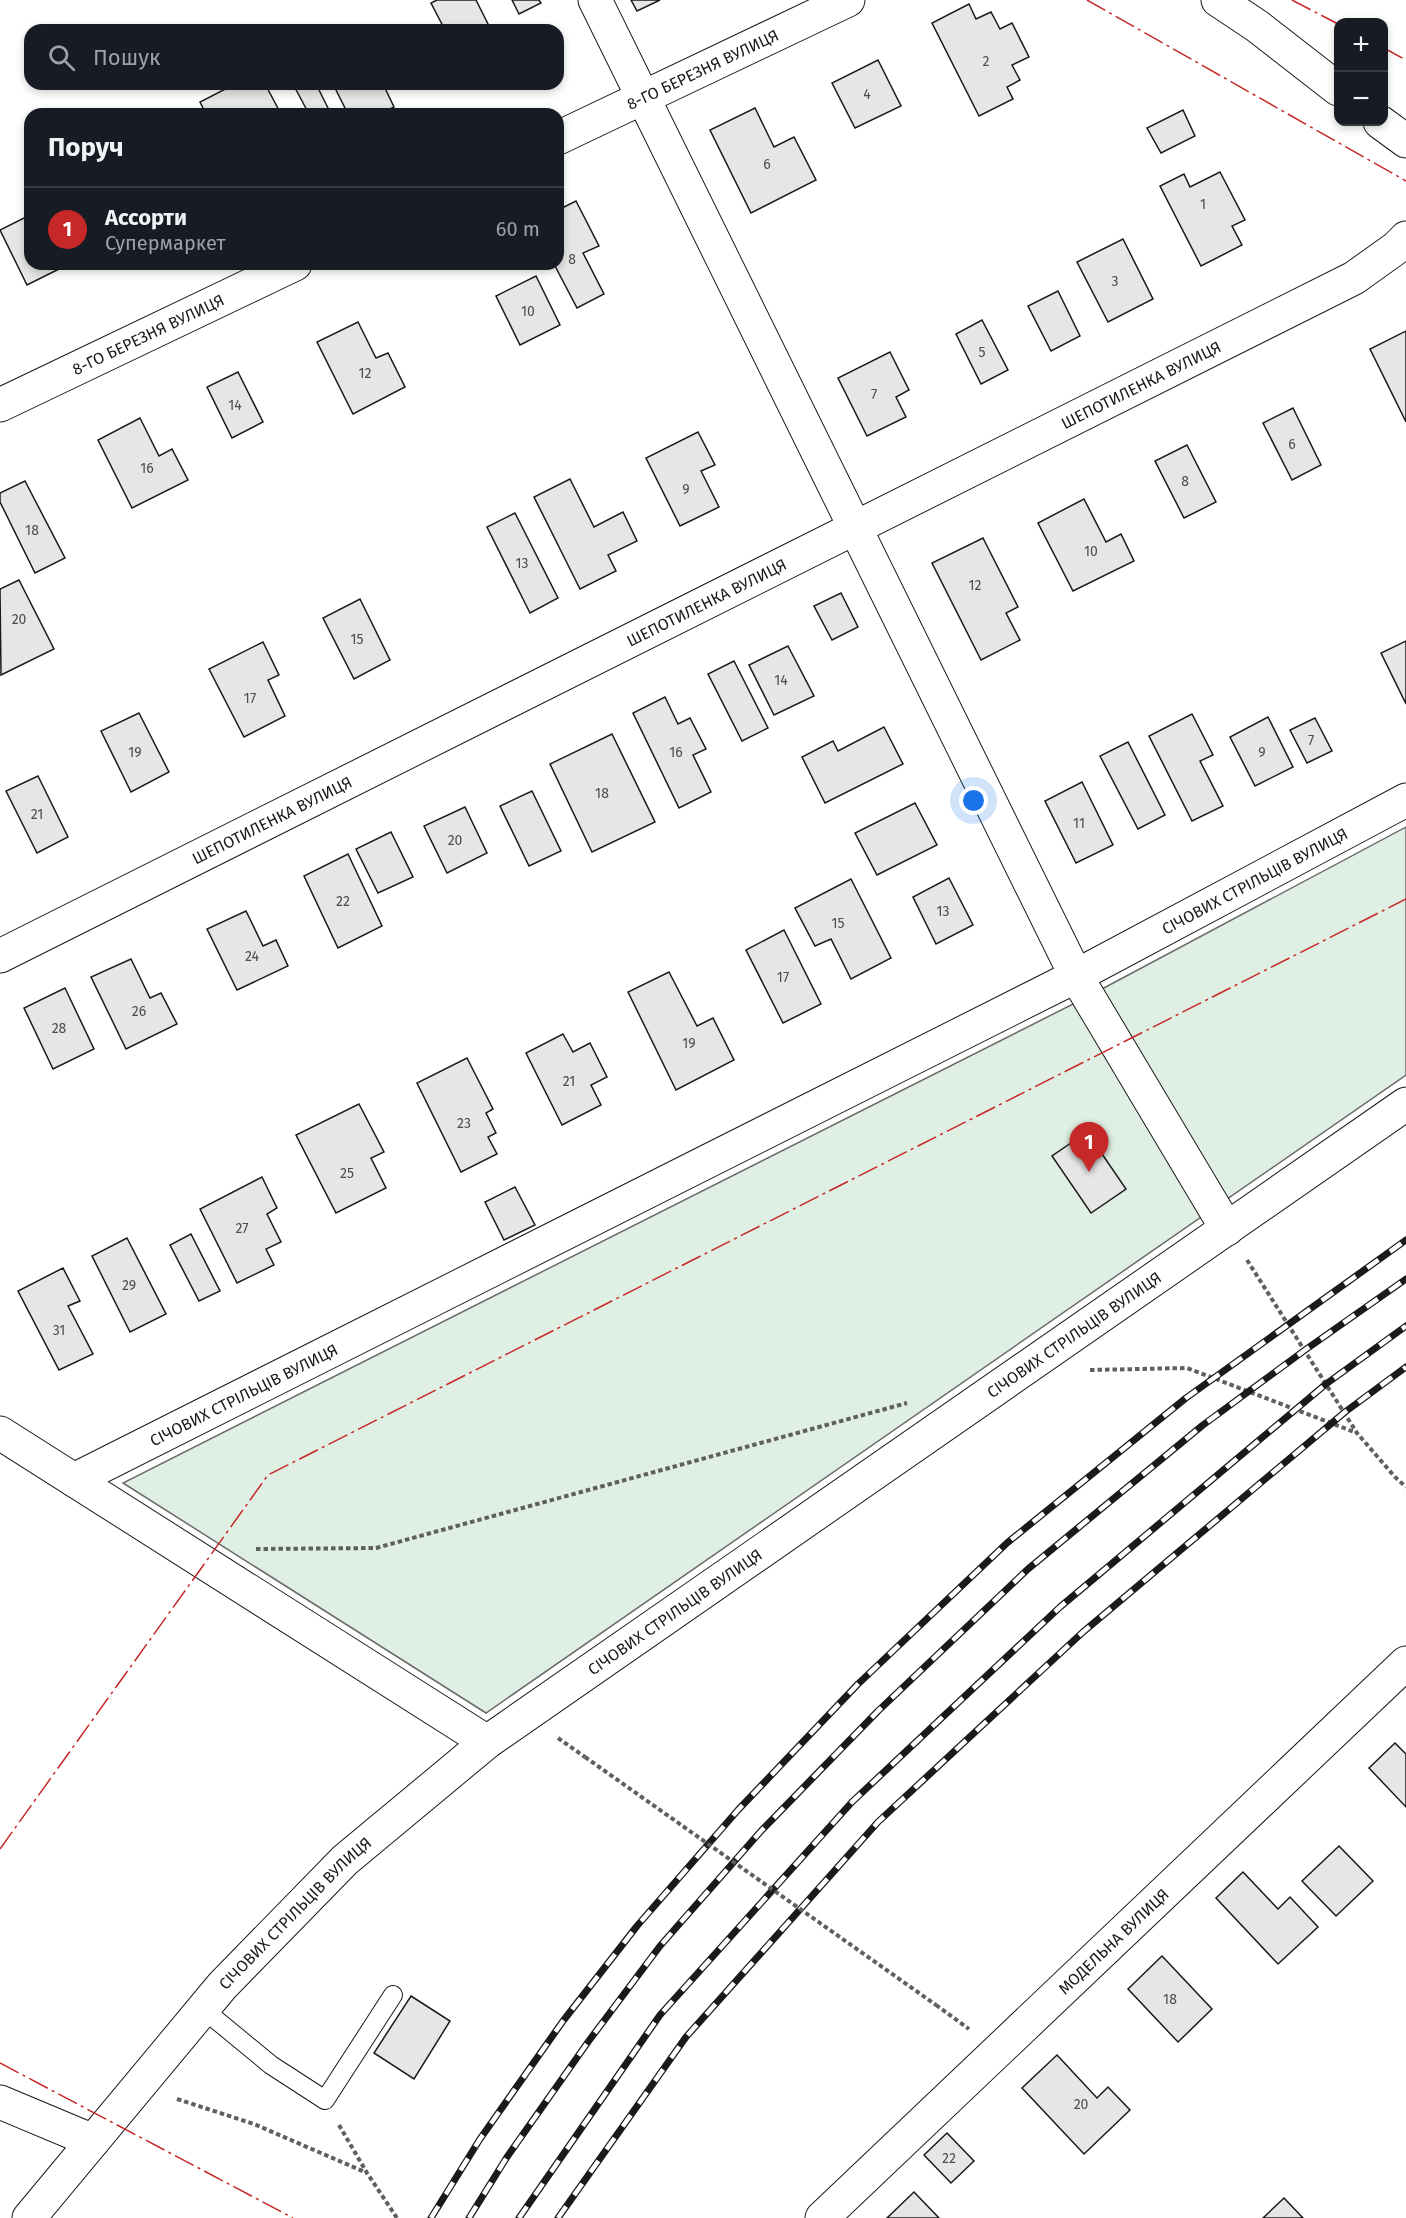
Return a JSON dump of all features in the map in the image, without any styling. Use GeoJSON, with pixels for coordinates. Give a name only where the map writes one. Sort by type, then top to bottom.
{"type":"FeatureCollection","features":[{"type":"Feature","properties":{"kind":"street"},"geometry":{"type":"LineString","coordinates":[[595,0],[1076,976],[1227,1229]]}},
{"type":"Feature","properties":{"kind":"street","name":"8-ГО БЕРЕЗНЯ ВУЛИЦЯ"},"geometry":{"type":"LineString","coordinates":[[564,135],[848,0]]}},
{"type":"Feature","properties":{"kind":"street"},"geometry":{"type":"LineString","coordinates":[[1218,0],[1255,13],[1334,85]]}},
{"type":"Feature","properties":{"kind":"street"},"geometry":{"type":"LineString","coordinates":[[1385,126],[1406,141]]}},
{"type":"Feature","properties":{"kind":"street","name":"ШЕПОТИЛЕНКА ВУЛИЦЯ"},"geometry":{"type":"LineString","coordinates":[[0,956],[1354,278],[1396,248],[1406,238]]}},
{"type":"Feature","properties":{"kind":"street","name":"8-ГО БЕРЕЗНЯ ВУЛИЦЯ"},"geometry":{"type":"LineString","coordinates":[[0,405],[282,270]]}},
{"type":"Feature","properties":{"kind":"street","name":"СІЧОВИХ СТРІЛЬЦІВ ВУЛИЦЯ"},"geometry":{"type":"LineString","coordinates":[[74,1480],[1076,976],[1406,800]]}},
{"type":"Feature","properties":{"kind":"street","name":"СІЧОВИХ СТРІЛЬЦІВ ВУЛИЦЯ"},"geometry":{"type":"LineString","coordinates":[[29,2218],[222,1986],[345,1860],[487,1742],[1406,1104]]}},
{"type":"Feature","properties":{"kind":"street"},"geometry":{"type":"LineString","coordinates":[[0,1433],[487,1742]]}},
{"type":"Feature","properties":{"kind":"street","name":"МОДЕЛЬНА ВУЛИЦЯ"},"geometry":{"type":"LineString","coordinates":[[822,2218],[1406,1664]]}},
{"type":"Feature","properties":{"kind":"street"},"geometry":{"type":"LineString","coordinates":[[0,2102],[93,2141]]}},
{"type":"Feature","properties":{"kind":"lane"},"geometry":{"type":"LineString","coordinates":[[203,2009],[271,2065],[325,2100],[393,1995]]}},
{"type":"Feature","properties":{"kind":"path"},"geometry":{"type":"LineString","coordinates":[[1227,1229],[1357,1433],[1406,1487]]}},
{"type":"Feature","properties":{"kind":"path"},"geometry":{"type":"LineString","coordinates":[[1080,1370],[1188,1368],[1357,1433]]}},
{"type":"Feature","properties":{"kind":"path"},"geometry":{"type":"LineString","coordinates":[[251,1549],[376,1548],[917,1400]]}},
{"type":"Feature","properties":{"kind":"path"},"geometry":{"type":"LineString","coordinates":[[585,1757],[936,2005]]}},
{"type":"Feature","properties":{"kind":"path"},"geometry":{"type":"LineString","coordinates":[[138,2087],[254,2124],[367,2173]]}},
{"type":"Feature","properties":{"kind":"path"},"geometry":{"type":"LineString","coordinates":[[325,2100],[367,2173],[397,2218]]}},
{"type":"Feature","properties":{"kind":"green space"},"geometry":{"type":"Polygon","coordinates":[[[1406,827],[1406,1075],[486,1713],[123,1483],[1087,997],[1406,827]]]}},
{"type":"Feature","properties":{"kind":"building"},"geometry":{"type":"Polygon","coordinates":[[[437,0],[476,0],[488,24],[442,24],[431,3],[437,0]]]}},
{"type":"Feature","properties":{"kind":"building"},"geometry":{"type":"Polygon","coordinates":[[[512,0],[539,0],[541,3],[519,14],[512,0]]]}},
{"type":"Feature","properties":{"kind":"building"},"geometry":{"type":"Polygon","coordinates":[[[631,0],[660,0],[637,11],[631,0]]]}},
{"type":"Feature","properties":{"kind":"building"},"geometry":{"type":"Polygon","coordinates":[[[969,4],[976,19],[991,12],[1000,29],[1012,23],[1029,57],[1012,65],[1020,80],[1007,87],[1013,99],[979,116],[932,23],[969,4]]]}},
{"type":"Feature","properties":{"kind":"building"},"geometry":{"type":"Polygon","coordinates":[[[878,60],[901,106],[855,128],[832,83],[878,60]]]}},
{"type":"Feature","properties":{"kind":"building"},"geometry":{"type":"Polygon","coordinates":[[[223,90],[268,90],[278,108],[203,108],[200,102],[223,90]]]}},
{"type":"Feature","properties":{"kind":"building"},"geometry":{"type":"Polygon","coordinates":[[[296,90],[319,90],[328,108],[306,108],[296,90]]]}},
{"type":"Feature","properties":{"kind":"building"},"geometry":{"type":"Polygon","coordinates":[[[336,90],[386,90],[394,107],[392,108],[345,108],[336,90]]]}},
{"type":"Feature","properties":{"kind":"building"},"geometry":{"type":"Polygon","coordinates":[[[755,108],[774,147],[794,137],[816,180],[751,213],[710,130],[755,108]]]}},
{"type":"Feature","properties":{"kind":"building"},"geometry":{"type":"Polygon","coordinates":[[[1183,110],[1195,136],[1161,153],[1147,128],[1183,110]]]}},
{"type":"Feature","properties":{"kind":"building"},"geometry":{"type":"Polygon","coordinates":[[[1220,172],[1245,220],[1232,226],[1242,245],[1201,266],[1160,186],[1184,174],[1190,187],[1220,172]]]}},
{"type":"Feature","properties":{"kind":"building"},"geometry":{"type":"Polygon","coordinates":[[[576,201],[599,246],[583,253],[604,294],[577,308],[557,270],[564,270],[564,207],[576,201]]]}},
{"type":"Feature","properties":{"kind":"building"},"geometry":{"type":"Polygon","coordinates":[[[24,218],[24,270],[57,270],[27,285],[0,230],[24,218]]]}},
{"type":"Feature","properties":{"kind":"building"},"geometry":{"type":"Polygon","coordinates":[[[1123,239],[1153,299],[1108,322],[1077,262],[1123,239]]]}},
{"type":"Feature","properties":{"kind":"building"},"geometry":{"type":"Polygon","coordinates":[[[536,276],[560,325],[520,345],[496,296],[536,276]]]}},
{"type":"Feature","properties":{"kind":"building"},"geometry":{"type":"Polygon","coordinates":[[[1058,291],[1080,336],[1051,351],[1028,306],[1058,291]]]}},
{"type":"Feature","properties":{"kind":"building"},"geometry":{"type":"Polygon","coordinates":[[[982,320],[1008,370],[981,384],[956,334],[982,320]]]}},
{"type":"Feature","properties":{"kind":"building"},"geometry":{"type":"Polygon","coordinates":[[[358,322],[376,358],[388,353],[405,387],[353,414],[317,342],[358,322]]]}},
{"type":"Feature","properties":{"kind":"building"},"geometry":{"type":"Polygon","coordinates":[[[1406,331],[1406,422],[1370,349],[1406,331]]]}},
{"type":"Feature","properties":{"kind":"building"},"geometry":{"type":"Polygon","coordinates":[[[890,352],[909,390],[896,397],[906,417],[867,436],[838,378],[890,352]]]}},
{"type":"Feature","properties":{"kind":"building"},"geometry":{"type":"Polygon","coordinates":[[[238,372],[263,422],[232,438],[207,387],[238,372]]]}},
{"type":"Feature","properties":{"kind":"building"},"geometry":{"type":"Polygon","coordinates":[[[1293,408],[1321,465],[1292,480],[1263,423],[1293,408]]]}},
{"type":"Feature","properties":{"kind":"building"},"geometry":{"type":"Polygon","coordinates":[[[140,418],[159,456],[172,449],[188,480],[132,508],[98,440],[140,418]]]}},
{"type":"Feature","properties":{"kind":"building"},"geometry":{"type":"Polygon","coordinates":[[[698,432],[715,465],[701,471],[719,507],[680,526],[646,458],[698,432]]]}},
{"type":"Feature","properties":{"kind":"building"},"geometry":{"type":"Polygon","coordinates":[[[1187,445],[1216,502],[1184,518],[1155,461],[1187,445]]]}},
{"type":"Feature","properties":{"kind":"building"},"geometry":{"type":"Polygon","coordinates":[[[570,479],[594,527],[623,512],[637,541],[608,555],[616,571],[580,589],[534,497],[570,479]]]}},
{"type":"Feature","properties":{"kind":"building"},"geometry":{"type":"Polygon","coordinates":[[[25,481],[65,558],[35,573],[0,502],[0,493],[25,481]]]}},
{"type":"Feature","properties":{"kind":"building"},"geometry":{"type":"Polygon","coordinates":[[[1084,499],[1106,542],[1121,534],[1134,561],[1073,591],[1038,523],[1084,499]]]}},
{"type":"Feature","properties":{"kind":"building"},"geometry":{"type":"Polygon","coordinates":[[[515,513],[558,598],[530,613],[487,527],[515,513]]]}},
{"type":"Feature","properties":{"kind":"building"},"geometry":{"type":"Polygon","coordinates":[[[983,538],[1018,607],[1006,613],[1020,640],[981,660],[932,563],[983,538]]]}},
{"type":"Feature","properties":{"kind":"building"},"geometry":{"type":"Polygon","coordinates":[[[19,580],[54,649],[1,675],[0,589],[19,580]]]}},
{"type":"Feature","properties":{"kind":"building"},"geometry":{"type":"Polygon","coordinates":[[[841,593],[858,627],[832,640],[814,606],[841,593]]]}},
{"type":"Feature","properties":{"kind":"building"},"geometry":{"type":"Polygon","coordinates":[[[360,599],[390,660],[354,679],[323,618],[360,599]]]}},
{"type":"Feature","properties":{"kind":"building"},"geometry":{"type":"Polygon","coordinates":[[[1406,641],[1406,704],[1381,653],[1406,641]]]}},
{"type":"Feature","properties":{"kind":"building"},"geometry":{"type":"Polygon","coordinates":[[[263,642],[279,675],[268,680],[285,716],[244,737],[209,669],[263,642]]]}},
{"type":"Feature","properties":{"kind":"building"},"geometry":{"type":"Polygon","coordinates":[[[788,646],[814,696],[774,715],[749,665],[788,646]]]}},
{"type":"Feature","properties":{"kind":"building"},"geometry":{"type":"Polygon","coordinates":[[[734,661],[768,728],[742,741],[708,674],[734,661]]]}},
{"type":"Feature","properties":{"kind":"building"},"geometry":{"type":"Polygon","coordinates":[[[665,697],[678,724],[690,718],[706,749],[693,755],[711,792],[679,808],[633,713],[665,697]]]}},
{"type":"Feature","properties":{"kind":"building"},"geometry":{"type":"Polygon","coordinates":[[[139,713],[169,772],[131,792],[101,731],[139,713]]]}},
{"type":"Feature","properties":{"kind":"building"},"geometry":{"type":"Polygon","coordinates":[[[1192,714],[1213,755],[1200,761],[1223,806],[1192,821],[1149,736],[1192,714]]]}},
{"type":"Feature","properties":{"kind":"building"},"geometry":{"type":"Polygon","coordinates":[[[1268,717],[1293,767],[1255,786],[1230,737],[1268,717]]]}},
{"type":"Feature","properties":{"kind":"building"},"geometry":{"type":"Polygon","coordinates":[[[1315,718],[1332,751],[1307,763],[1290,730],[1315,718]]]}},
{"type":"Feature","properties":{"kind":"building"},"geometry":{"type":"Polygon","coordinates":[[[884,727],[903,764],[825,803],[802,757],[833,741],[838,751],[884,727]]]}},
{"type":"Feature","properties":{"kind":"building"},"geometry":{"type":"Polygon","coordinates":[[[612,734],[655,822],[592,852],[550,764],[612,734]]]}},
{"type":"Feature","properties":{"kind":"building"},"geometry":{"type":"Polygon","coordinates":[[[1128,742],[1165,815],[1138,829],[1100,756],[1128,742]]]}},
{"type":"Feature","properties":{"kind":"building"},"geometry":{"type":"Polygon","coordinates":[[[38,776],[68,837],[37,853],[6,791],[38,776]]]}},
{"type":"Feature","properties":{"kind":"building"},"geometry":{"type":"Polygon","coordinates":[[[1082,782],[1113,845],[1076,863],[1045,801],[1082,782]]]}},
{"type":"Feature","properties":{"kind":"building"},"geometry":{"type":"Polygon","coordinates":[[[532,791],[561,851],[529,866],[500,806],[532,791]]]}},
{"type":"Feature","properties":{"kind":"building"},"geometry":{"type":"Polygon","coordinates":[[[915,803],[937,845],[877,875],[855,833],[915,803]]]}},
{"type":"Feature","properties":{"kind":"building"},"geometry":{"type":"Polygon","coordinates":[[[465,807],[487,853],[447,873],[424,826],[465,807]]]}},
{"type":"Feature","properties":{"kind":"building"},"geometry":{"type":"Polygon","coordinates":[[[391,832],[413,877],[378,893],[356,849],[391,832]]]}},
{"type":"Feature","properties":{"kind":"building"},"geometry":{"type":"Polygon","coordinates":[[[348,854],[382,926],[338,948],[304,876],[348,854]]]}},
{"type":"Feature","properties":{"kind":"building"},"geometry":{"type":"Polygon","coordinates":[[[949,878],[973,925],[936,944],[913,897],[949,878]]]}},
{"type":"Feature","properties":{"kind":"building"},"geometry":{"type":"Polygon","coordinates":[[[851,879],[891,958],[851,979],[831,939],[815,946],[795,908],[851,879]]]}},
{"type":"Feature","properties":{"kind":"building"},"geometry":{"type":"Polygon","coordinates":[[[246,911],[263,946],[276,940],[288,966],[237,990],[207,929],[246,911]]]}},
{"type":"Feature","properties":{"kind":"building"},"geometry":{"type":"Polygon","coordinates":[[[784,930],[821,1004],[783,1023],[746,950],[784,930]]]}},
{"type":"Feature","properties":{"kind":"building"},"geometry":{"type":"Polygon","coordinates":[[[131,959],[150,998],[161,993],[177,1024],[126,1049],[91,977],[131,959]]]}},
{"type":"Feature","properties":{"kind":"building"},"geometry":{"type":"Polygon","coordinates":[[[669,972],[697,1026],[713,1018],[734,1060],[676,1090],[628,992],[669,972]]]}},
{"type":"Feature","properties":{"kind":"building"},"geometry":{"type":"Polygon","coordinates":[[[65,988],[94,1049],[53,1069],[24,1008],[65,988]]]}},
{"type":"Feature","properties":{"kind":"building"},"geometry":{"type":"Polygon","coordinates":[[[563,1034],[573,1052],[590,1043],[607,1077],[591,1085],[601,1105],[562,1125],[526,1053],[563,1034]]]}},
{"type":"Feature","properties":{"kind":"building"},"geometry":{"type":"Polygon","coordinates":[[[467,1058],[493,1109],[486,1113],[496,1133],[488,1137],[497,1154],[461,1172],[417,1083],[467,1058]]]}},
{"type":"Feature","properties":{"kind":"building"},"geometry":{"type":"Polygon","coordinates":[[[359,1104],[384,1152],[371,1158],[386,1188],[336,1213],[296,1135],[359,1104]]]}},
{"type":"Feature","properties":{"kind":"building"},"geometry":{"type":"Polygon","coordinates":[[[1087,1132],[1126,1189],[1091,1213],[1052,1156],[1087,1132]]]}},
{"type":"Feature","properties":{"kind":"building"},"geometry":{"type":"Polygon","coordinates":[[[262,1177],[277,1208],[267,1214],[281,1242],[266,1249],[274,1265],[237,1283],[200,1209],[262,1177]]]}},
{"type":"Feature","properties":{"kind":"building"},"geometry":{"type":"Polygon","coordinates":[[[515,1187],[535,1225],[504,1240],[485,1202],[515,1187]]]}},
{"type":"Feature","properties":{"kind":"building"},"geometry":{"type":"Polygon","coordinates":[[[191,1234],[220,1291],[199,1301],[170,1245],[191,1234]]]}},
{"type":"Feature","properties":{"kind":"building"},"geometry":{"type":"Polygon","coordinates":[[[127,1238],[166,1314],[130,1332],[92,1256],[127,1238]]]}},
{"type":"Feature","properties":{"kind":"building"},"geometry":{"type":"Polygon","coordinates":[[[63,1268],[80,1301],[68,1306],[93,1354],[59,1370],[18,1291],[63,1268]]]}},
{"type":"Feature","properties":{"kind":"building"},"geometry":{"type":"Polygon","coordinates":[[[1395,1743],[1406,1754],[1406,1807],[1369,1768],[1395,1743]]]}},
{"type":"Feature","properties":{"kind":"building"},"geometry":{"type":"Polygon","coordinates":[[[1339,1846],[1373,1881],[1336,1916],[1302,1881],[1339,1846]]]}},
{"type":"Feature","properties":{"kind":"building"},"geometry":{"type":"Polygon","coordinates":[[[1243,1872],[1278,1909],[1290,1897],[1318,1927],[1278,1964],[1216,1898],[1243,1872]]]}},
{"type":"Feature","properties":{"kind":"building"},"geometry":{"type":"Polygon","coordinates":[[[1162,1956],[1212,2009],[1178,2042],[1128,1989],[1162,1956]]]}},
{"type":"Feature","properties":{"kind":"building"},"geometry":{"type":"Polygon","coordinates":[[[411,1996],[450,2021],[414,2079],[374,2053],[411,1996]]]}},
{"type":"Feature","properties":{"kind":"building"},"geometry":{"type":"Polygon","coordinates":[[[1057,2055],[1097,2098],[1108,2087],[1130,2110],[1084,2154],[1022,2088],[1057,2055]]]}},
{"type":"Feature","properties":{"kind":"building"},"geometry":{"type":"Polygon","coordinates":[[[947,2133],[974,2161],[951,2183],[924,2155],[947,2133]]]}},
{"type":"Feature","properties":{"kind":"building"},"geometry":{"type":"Polygon","coordinates":[[[914,2192],[939,2218],[887,2218],[914,2192]]]}},
{"type":"Feature","properties":{"kind":"building"},"geometry":{"type":"Polygon","coordinates":[[[1284,2198],[1303,2218],[1263,2218],[1284,2198]]]}},
{"type":"Feature","properties":{"kind":"railway"},"geometry":{"type":"LineString","coordinates":[[431,2218],[480,2139],[563,2021],[637,1926],[738,1810],[858,1684],[1007,1543],[1186,1398],[1406,1240]]}},
{"type":"Feature","properties":{"kind":"railway"},"geometry":{"type":"LineString","coordinates":[[469,2218],[507,2157],[588,2042],[660,1946],[761,1831],[878,1711],[1028,1569],[1203,1425],[1406,1279]]}},
{"type":"Feature","properties":{"kind":"railway"},"geometry":{"type":"LineString","coordinates":[[519,2218],[660,2015],[852,1802],[1060,1607],[1326,1384],[1406,1326]]}},
{"type":"Feature","properties":{"kind":"railway"},"geometry":{"type":"LineString","coordinates":[[558,2218],[686,2037],[878,1822],[1083,1632],[1345,1412],[1406,1367]]}},
{"type":"Feature","properties":{"kind":"power"},"geometry":{"type":"LineString","coordinates":[[1087,0],[1406,181]]}},
{"type":"Feature","properties":{"kind":"power"},"geometry":{"type":"LineString","coordinates":[[1292,0],[1334,22]]}},
{"type":"Feature","properties":{"kind":"power"},"geometry":{"type":"LineString","coordinates":[[1388,50],[1406,60]]}},
{"type":"Feature","properties":{"kind":"power"},"geometry":{"type":"LineString","coordinates":[[0,1849],[268,1475],[1406,899]]}},
{"type":"Feature","properties":{"kind":"power"},"geometry":{"type":"LineString","coordinates":[[0,2063],[293,2218]]}},
{"type":"Feature","properties":{"kind":"place","name":"Ассорти"},"geometry":{"type":"Point","coordinates":[1089,1172]}}]}
